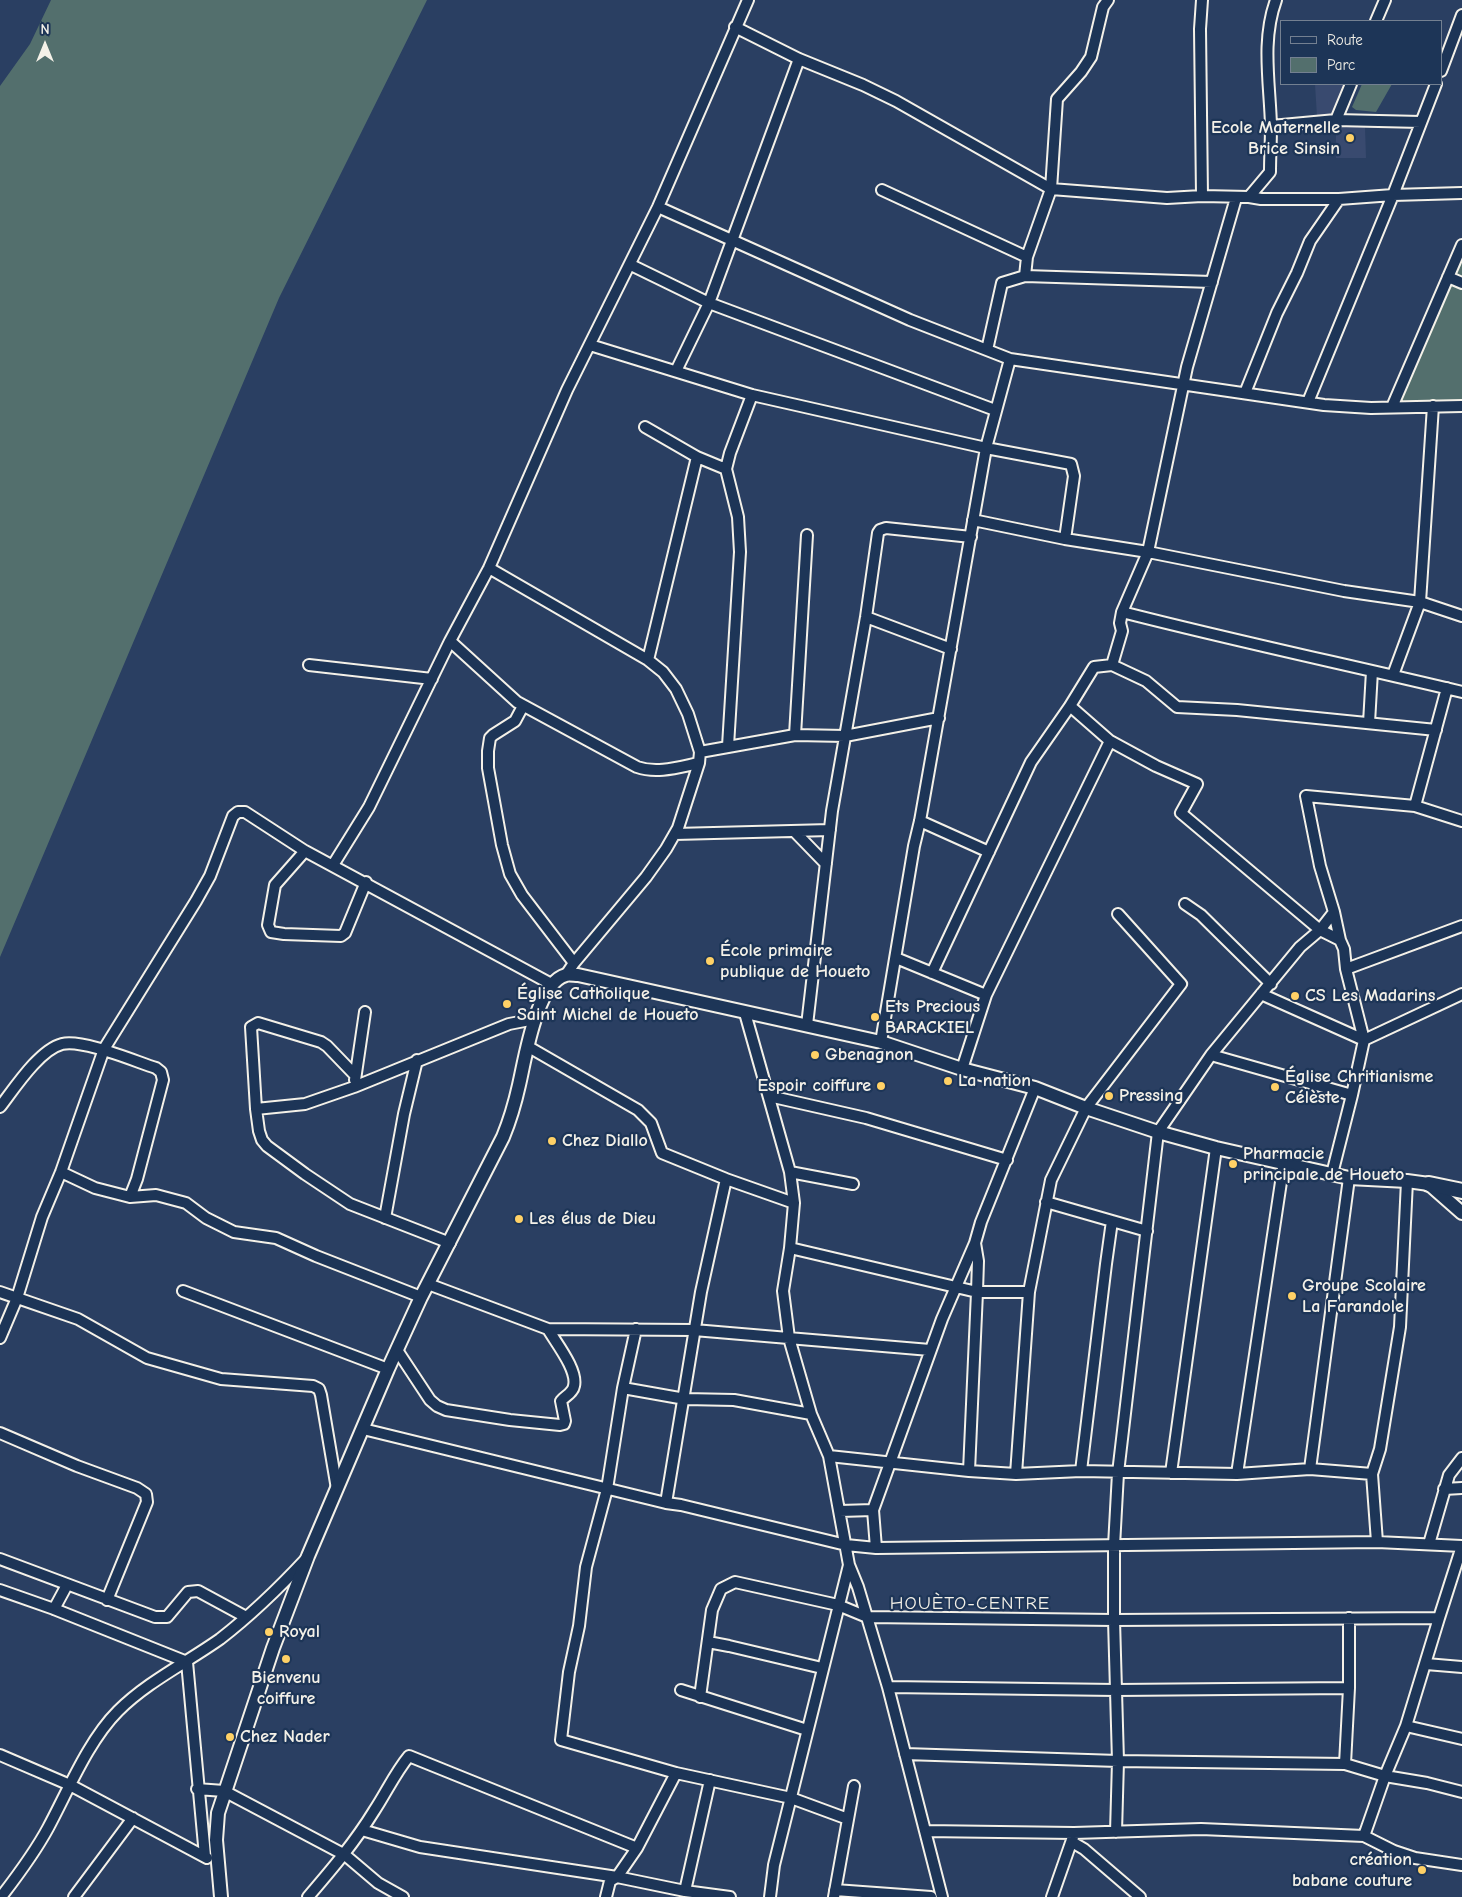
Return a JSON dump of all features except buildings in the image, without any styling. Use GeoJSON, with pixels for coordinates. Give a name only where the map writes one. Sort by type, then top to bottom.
{"type":"FeatureCollection","features":[{"type":"Feature","properties":{"kind":"main road"},"geometry":{"type":"LineString","coordinates":[[1428,1184],[1462,1191]]}},
{"type":"Feature","properties":{"kind":"street"},"geometry":{"type":"LineString","coordinates":[[333,865],[368,807],[450,641],[490,568],[567,390],[658,207],[748,0]]}},
{"type":"Feature","properties":{"kind":"street"},"geometry":{"type":"LineString","coordinates":[[1025,276],[1027,257],[1051,189],[1057,99],[1081,72],[1091,57],[1103,7],[1108,0]]}},
{"type":"Feature","properties":{"kind":"street"},"geometry":{"type":"LineString","coordinates":[[1202,0],[1200,29],[1202,196]]}},
{"type":"Feature","properties":{"kind":"street"},"geometry":{"type":"LineString","coordinates":[[1249,197],[1270,172],[1271,126],[1267,64],[1270,17],[1276,0]]}},
{"type":"Feature","properties":{"kind":"street"},"geometry":{"type":"LineString","coordinates":[[1376,20],[1385,0]]}},
{"type":"Feature","properties":{"kind":"street"},"geometry":{"type":"LineString","coordinates":[[1442,68],[1462,15]]}},
{"type":"Feature","properties":{"kind":"street"},"geometry":{"type":"LineString","coordinates":[[735,27],[799,59],[863,84],[1051,189],[1167,198],[1202,196],[1261,199],[1339,199],[1462,193]]}},
{"type":"Feature","properties":{"kind":"street"},"geometry":{"type":"LineString","coordinates":[[676,371],[709,303],[799,59]]}},
{"type":"Feature","properties":{"kind":"street"},"geometry":{"type":"LineString","coordinates":[[1336,120],[1351,85]]}},
{"type":"Feature","properties":{"kind":"street"},"geometry":{"type":"LineString","coordinates":[[1308,402],[1393,195],[1436,85]]}},
{"type":"Feature","properties":{"kind":"street"},"geometry":{"type":"LineString","coordinates":[[1271,126],[1336,120],[1421,122]]}},
{"type":"Feature","properties":{"kind":"street"},"geometry":{"type":"LineString","coordinates":[[882,190],[1027,257]]}},
{"type":"Feature","properties":{"kind":"street"},"geometry":{"type":"LineString","coordinates":[[1112,665],[1122,631],[1120,623],[1122,612],[1148,552],[1183,384],[1236,198]]}},
{"type":"Feature","properties":{"kind":"street"},"geometry":{"type":"LineString","coordinates":[[1244,393],[1277,313],[1297,273],[1310,241],[1339,199]]}},
{"type":"Feature","properties":{"kind":"street"},"geometry":{"type":"LineString","coordinates":[[658,207],[910,320],[1010,359],[1308,402],[1371,408],[1462,406]]}},
{"type":"Feature","properties":{"kind":"street"},"geometry":{"type":"LineString","coordinates":[[1392,407],[1462,245]]}},
{"type":"Feature","properties":{"kind":"street"},"geometry":{"type":"LineString","coordinates":[[630,265],[709,303],[995,410]]}},
{"type":"Feature","properties":{"kind":"street"},"geometry":{"type":"LineString","coordinates":[[987,350],[1002,283],[1025,276],[1212,282]]}},
{"type":"Feature","properties":{"kind":"street"},"geometry":{"type":"LineString","coordinates":[[1448,277],[1462,283]]}},
{"type":"Feature","properties":{"kind":"street"},"geometry":{"type":"LineString","coordinates":[[590,345],[752,395],[986,448],[1071,464],[1074,476],[1065,540]]}},
{"type":"Feature","properties":{"kind":"street"},"geometry":{"type":"LineString","coordinates":[[881,1042],[914,846],[986,448],[1010,359]]}},
{"type":"Feature","properties":{"kind":"street"},"geometry":{"type":"LineString","coordinates":[[728,746],[740,552],[738,517],[726,469],[730,453],[752,395]]}},
{"type":"Feature","properties":{"kind":"street"},"geometry":{"type":"LineString","coordinates":[[1393,675],[1420,602],[1433,406]]}},
{"type":"Feature","properties":{"kind":"street"},"geometry":{"type":"LineString","coordinates":[[644,426],[697,457],[726,469]]}},
{"type":"Feature","properties":{"kind":"street"},"geometry":{"type":"LineString","coordinates":[[648,660],[697,457]]}},
{"type":"Feature","properties":{"kind":"street"},"geometry":{"type":"LineString","coordinates":[[974,520],[1065,540],[1148,552],[1344,592],[1420,602],[1462,616]]}},
{"type":"Feature","properties":{"kind":"street"},"geometry":{"type":"LineString","coordinates":[[807,1025],[830,830],[866,617],[876,543],[880,530],[886,528],[970,537]]}},
{"type":"Feature","properties":{"kind":"street"},"geometry":{"type":"LineString","coordinates":[[795,735],[807,535]]}},
{"type":"Feature","properties":{"kind":"street"},"geometry":{"type":"LineString","coordinates":[[221,1897],[216,1826],[218,1813],[274,1648],[308,1556],[421,1297],[504,1137],[511,1117],[526,1046],[542,1002],[554,985],[566,975],[574,962],[646,877],[675,834],[686,807],[699,763],[700,752],[688,714],[676,689],[663,672],[648,660],[490,568]]}},
{"type":"Feature","properties":{"kind":"street"},"geometry":{"type":"LineString","coordinates":[[1122,612],[1237,641],[1462,692]]}},
{"type":"Feature","properties":{"kind":"street"},"geometry":{"type":"LineString","coordinates":[[866,617],[951,649]]}},
{"type":"Feature","properties":{"kind":"street"},"geometry":{"type":"LineString","coordinates":[[450,641],[523,706],[637,767],[647,770],[660,770],[699,763]]}},
{"type":"Feature","properties":{"kind":"street"},"geometry":{"type":"LineString","coordinates":[[309,665],[432,679]]}},
{"type":"Feature","properties":{"kind":"street"},"geometry":{"type":"LineString","coordinates":[[932,973],[1032,762],[1094,667],[1112,665],[1146,681],[1177,707],[1237,710],[1436,730]]}},
{"type":"Feature","properties":{"kind":"street"},"geometry":{"type":"LineString","coordinates":[[1369,723],[1372,671]]}},
{"type":"Feature","properties":{"kind":"street"},"geometry":{"type":"LineString","coordinates":[[1415,806],[1447,688]]}},
{"type":"Feature","properties":{"kind":"street"},"geometry":{"type":"LineString","coordinates":[[523,706],[515,721],[490,738],[488,751],[488,768],[502,845],[510,874],[522,895],[574,962]]}},
{"type":"Feature","properties":{"kind":"street"},"geometry":{"type":"LineString","coordinates":[[1070,706],[1110,741],[1156,766],[1197,784],[1181,813],[1320,930],[1340,940]]}},
{"type":"Feature","properties":{"kind":"street"},"geometry":{"type":"LineString","coordinates":[[700,752],[795,735],[845,736],[938,718]]}},
{"type":"Feature","properties":{"kind":"street"},"geometry":{"type":"LineString","coordinates":[[962,1069],[986,995],[1110,741]]}},
{"type":"Feature","properties":{"kind":"street"},"geometry":{"type":"LineString","coordinates":[[1332,1174],[1364,1040],[1346,969],[1344,949],[1320,866],[1306,796],[1415,806],[1462,822]]}},
{"type":"Feature","properties":{"kind":"street"},"geometry":{"type":"LineString","coordinates":[[0,1338],[17,1298],[42,1217],[61,1172],[104,1050],[201,893],[210,876],[233,816],[238,812],[244,812],[305,851],[366,882],[554,985]]}},
{"type":"Feature","properties":{"kind":"street"},"geometry":{"type":"LineString","coordinates":[[920,820],[989,852]]}},
{"type":"Feature","properties":{"kind":"street"},"geometry":{"type":"LineString","coordinates":[[675,834],[830,830]]}},
{"type":"Feature","properties":{"kind":"street"},"geometry":{"type":"LineString","coordinates":[[794,831],[826,864]]}},
{"type":"Feature","properties":{"kind":"street"},"geometry":{"type":"LineString","coordinates":[[305,851],[275,885],[268,925],[271,932],[341,936],[345,933],[366,882]]}},
{"type":"Feature","properties":{"kind":"street"},"geometry":{"type":"LineString","coordinates":[[1185,904],[1202,915],[1270,984]]}},
{"type":"Feature","properties":{"kind":"street"},"geometry":{"type":"LineString","coordinates":[[1116,1832],[1118,1761],[1114,1546],[1118,1473],[1158,1132],[1211,1055],[1300,947],[1320,930],[1334,912]]}},
{"type":"Feature","properties":{"kind":"street"},"geometry":{"type":"LineString","coordinates":[[1016,1474],[1029,1292],[1051,1180],[1086,1108],[1180,984],[1118,914]]}},
{"type":"Feature","properties":{"kind":"street"},"geometry":{"type":"LineString","coordinates":[[1346,969],[1462,926]]}},
{"type":"Feature","properties":{"kind":"street"},"geometry":{"type":"LineString","coordinates":[[896,958],[986,995]]}},
{"type":"Feature","properties":{"kind":"street"},"geometry":{"type":"LineString","coordinates":[[566,975],[578,975],[881,1042],[962,1069],[1035,1088],[1086,1108],[1158,1132],[1216,1148],[1349,1178],[1428,1184],[1462,1213]]}},
{"type":"Feature","properties":{"kind":"street"},"geometry":{"type":"LineString","coordinates":[[1261,994],[1364,1040],[1462,994]]}},
{"type":"Feature","properties":{"kind":"street"},"geometry":{"type":"LineString","coordinates":[[354,1087],[365,1012]]}},
{"type":"Feature","properties":{"kind":"street"},"geometry":{"type":"LineString","coordinates":[[745,1013],[790,1172],[794,1203],[790,1248],[783,1291],[788,1338],[811,1414],[829,1456],[849,1565],[888,1687],[942,1897]]}},
{"type":"Feature","properties":{"kind":"street"},"geometry":{"type":"LineString","coordinates":[[256,1109],[305,1104],[354,1087],[509,1024],[535,1019]]}},
{"type":"Feature","properties":{"kind":"street"},"geometry":{"type":"LineString","coordinates":[[355,1076],[321,1042],[258,1023],[251,1027],[256,1109],[259,1131],[262,1140],[267,1146],[350,1204],[450,1243]]}},
{"type":"Feature","properties":{"kind":"street"},"geometry":{"type":"LineString","coordinates":[[0,1107],[39,1058],[60,1044],[69,1043],[104,1050],[156,1068],[161,1072],[163,1080],[137,1179],[130,1197]]}},
{"type":"Feature","properties":{"kind":"street"},"geometry":{"type":"LineString","coordinates":[[526,1046],[638,1110],[650,1123],[662,1153],[726,1179],[794,1203]]}},
{"type":"Feature","properties":{"kind":"street"},"geometry":{"type":"LineString","coordinates":[[1211,1055],[1352,1095]]}},
{"type":"Feature","properties":{"kind":"street"},"geometry":{"type":"LineString","coordinates":[[385,1218],[404,1114],[417,1060]]}},
{"type":"Feature","properties":{"kind":"street"},"geometry":{"type":"LineString","coordinates":[[876,1548],[872,1510],[891,1462],[930,1350],[975,1243],[981,1222],[1035,1088]]}},
{"type":"Feature","properties":{"kind":"street"},"geometry":{"type":"LineString","coordinates":[[768,1096],[866,1118],[1007,1160]]}},
{"type":"Feature","properties":{"kind":"street"},"geometry":{"type":"LineString","coordinates":[[1171,1473],[1216,1148]]}},
{"type":"Feature","properties":{"kind":"street"},"geometry":{"type":"LineString","coordinates":[[1237,1474],[1284,1162]]}},
{"type":"Feature","properties":{"kind":"street"},"geometry":{"type":"LineString","coordinates":[[61,1172],[94,1188],[130,1197],[156,1194],[186,1203],[206,1218],[234,1232],[276,1238],[323,1259],[421,1297]]}},
{"type":"Feature","properties":{"kind":"street"},"geometry":{"type":"LineString","coordinates":[[790,1172],[853,1184]]}},
{"type":"Feature","properties":{"kind":"street"},"geometry":{"type":"LineString","coordinates":[[1310,1469],[1349,1178]]}},
{"type":"Feature","properties":{"kind":"street"},"geometry":{"type":"LineString","coordinates":[[666,1503],[685,1399],[694,1330],[726,1179]]}},
{"type":"Feature","properties":{"kind":"street"},"geometry":{"type":"LineString","coordinates":[[1377,1542],[1372,1474],[1380,1450],[1400,1327],[1407,1181]]}},
{"type":"Feature","properties":{"kind":"street"},"geometry":{"type":"LineString","coordinates":[[1046,1202],[1147,1231]]}},
{"type":"Feature","properties":{"kind":"street"},"geometry":{"type":"LineString","coordinates":[[1081,1471],[1112,1221]]}},
{"type":"Feature","properties":{"kind":"street"},"geometry":{"type":"LineString","coordinates":[[969,1471],[978,1261],[975,1243]]}},
{"type":"Feature","properties":{"kind":"street"},"geometry":{"type":"LineString","coordinates":[[790,1248],[955,1288],[977,1292],[1029,1292]]}},
{"type":"Feature","properties":{"kind":"street"},"geometry":{"type":"LineString","coordinates":[[428,1284],[548,1329],[694,1330],[930,1350]]}},
{"type":"Feature","properties":{"kind":"street"},"geometry":{"type":"LineString","coordinates":[[183,1291],[388,1369]]}},
{"type":"Feature","properties":{"kind":"street"},"geometry":{"type":"LineString","coordinates":[[0,1292],[78,1319],[147,1358],[221,1379],[313,1386],[319,1389],[337,1489]]}},
{"type":"Feature","properties":{"kind":"street"},"geometry":{"type":"LineString","coordinates":[[397,1350],[430,1400],[437,1406],[446,1410],[483,1416],[560,1425],[564,1424],[565,1421],[562,1401],[572,1390],[574,1378],[569,1363],[548,1329]]}},
{"type":"Feature","properties":{"kind":"street"},"geometry":{"type":"LineString","coordinates":[[636,1329],[623,1388],[607,1489],[586,1567],[579,1626],[569,1672],[561,1740],[676,1773],[791,1798],[848,1820]]}},
{"type":"Feature","properties":{"kind":"street"},"geometry":{"type":"LineString","coordinates":[[623,1388],[685,1399],[734,1400],[811,1414]]}},
{"type":"Feature","properties":{"kind":"street"},"geometry":{"type":"LineString","coordinates":[[364,1429],[846,1545],[876,1548],[1377,1542],[1462,1546],[1406,1726],[1385,1776],[1364,1836]]}},
{"type":"Feature","properties":{"kind":"street"},"geometry":{"type":"LineString","coordinates":[[0,1434],[77,1466],[137,1488],[146,1494],[146,1502],[107,1600]]}},
{"type":"Feature","properties":{"kind":"street"},"geometry":{"type":"LineString","coordinates":[[829,1456],[969,1471],[1016,1474],[1081,1471],[1237,1474],[1310,1469],[1372,1474]]}},
{"type":"Feature","properties":{"kind":"street"},"geometry":{"type":"LineString","coordinates":[[1429,1544],[1449,1475],[1462,1458]]}},
{"type":"Feature","properties":{"kind":"street"},"geometry":{"type":"LineString","coordinates":[[1444,1489],[1462,1488]]}},
{"type":"Feature","properties":{"kind":"street"},"geometry":{"type":"LineString","coordinates":[[840,1511],[872,1510]]}},
{"type":"Feature","properties":{"kind":"street"},"geometry":{"type":"LineString","coordinates":[[1,1897],[47,1830],[70,1785],[101,1732],[117,1712],[135,1696],[221,1638],[276,1592],[308,1556]]}},
{"type":"Feature","properties":{"kind":"street"},"geometry":{"type":"LineString","coordinates":[[0,1559],[107,1600],[161,1618],[167,1617],[188,1592],[198,1591],[246,1616]]}},
{"type":"Feature","properties":{"kind":"street"},"geometry":{"type":"LineString","coordinates":[[770,1897],[774,1865],[849,1565]]}},
{"type":"Feature","properties":{"kind":"street"},"geometry":{"type":"LineString","coordinates":[[700,1697],[712,1610],[721,1589],[735,1582],[838,1606],[867,1617],[1114,1620],[1439,1618]]}},
{"type":"Feature","properties":{"kind":"street"},"geometry":{"type":"LineString","coordinates":[[54,1608],[67,1585]]}},
{"type":"Feature","properties":{"kind":"street"},"geometry":{"type":"LineString","coordinates":[[0,1590],[54,1608],[186,1662]]}},
{"type":"Feature","properties":{"kind":"street"},"geometry":{"type":"LineString","coordinates":[[1345,1764],[1349,1688],[1349,1618]]}},
{"type":"Feature","properties":{"kind":"street"},"geometry":{"type":"LineString","coordinates":[[708,1642],[822,1668]]}},
{"type":"Feature","properties":{"kind":"street"},"geometry":{"type":"LineString","coordinates":[[186,1662],[204,1856]]}},
{"type":"Feature","properties":{"kind":"street"},"geometry":{"type":"LineString","coordinates":[[1426,1664],[1462,1667]]}},
{"type":"Feature","properties":{"kind":"street"},"geometry":{"type":"LineString","coordinates":[[888,1687],[1116,1690],[1349,1688]]}},
{"type":"Feature","properties":{"kind":"street"},"geometry":{"type":"LineString","coordinates":[[681,1690],[807,1730]]}},
{"type":"Feature","properties":{"kind":"street"},"geometry":{"type":"LineString","coordinates":[[1406,1726],[1462,1739]]}},
{"type":"Feature","properties":{"kind":"street"},"geometry":{"type":"LineString","coordinates":[[904,1754],[1118,1761],[1345,1764],[1385,1776],[1427,1783],[1462,1792]]}},
{"type":"Feature","properties":{"kind":"street"},"geometry":{"type":"LineString","coordinates":[[308,1897],[346,1854],[398,1770],[409,1756],[637,1848]]}},
{"type":"Feature","properties":{"kind":"street"},"geometry":{"type":"LineString","coordinates":[[2,1759],[70,1785],[218,1864]]}},
{"type":"Feature","properties":{"kind":"street"},"geometry":{"type":"LineString","coordinates":[[606,1897],[610,1881],[617,1877],[637,1848],[676,1773]]}},
{"type":"Feature","properties":{"kind":"street"},"geometry":{"type":"LineString","coordinates":[[686,1891],[710,1780]]}},
{"type":"Feature","properties":{"kind":"street"},"geometry":{"type":"LineString","coordinates":[[854,1786],[834,1893],[931,1897]]}},
{"type":"Feature","properties":{"kind":"street"},"geometry":{"type":"LineString","coordinates":[[197,1789],[224,1791],[346,1854],[378,1884],[403,1897]]}},
{"type":"Feature","properties":{"kind":"street"},"geometry":{"type":"LineString","coordinates":[[74,1897],[133,1818]]}},
{"type":"Feature","properties":{"kind":"street"},"geometry":{"type":"LineString","coordinates":[[925,1831],[1073,1838],[1116,1832],[1202,1829],[1364,1836],[1394,1851],[1415,1858],[1462,1865]]}},
{"type":"Feature","properties":{"kind":"street"},"geometry":{"type":"LineString","coordinates":[[362,1830],[420,1847],[617,1877],[686,1891],[730,1897]]}},
{"type":"Feature","properties":{"kind":"street"},"geometry":{"type":"LineString","coordinates":[[1052,1897],[1073,1838]]}},
{"type":"Feature","properties":{"kind":"street"},"geometry":{"type":"LineString","coordinates":[[1073,1838],[1140,1897]]}},
{"type":"Feature","properties":{"kind":"shaded area"},"geometry":{"type":"Polygon","coordinates":[[[1315,85],[1344,85],[1334,114],[1317,117],[1315,85]]]}},
{"type":"Feature","properties":{"kind":"shaded area"},"geometry":{"type":"Polygon","coordinates":[[[1336,127],[1365,127],[1366,158],[1336,158],[1336,127]]]}},
{"type":"Feature","properties":{"kind":"green space"},"geometry":{"type":"Polygon","coordinates":[[[51,0],[427,0],[279,298],[0,957],[0,86],[30,44],[51,0]]]}},
{"type":"Feature","properties":{"kind":"green space"},"geometry":{"type":"Polygon","coordinates":[[[1362,85],[1391,85],[1376,112],[1356,110],[1352,107],[1362,85]]]}},
{"type":"Feature","properties":{"kind":"green space"},"geometry":{"type":"Polygon","coordinates":[[[1462,252],[1462,407],[1398,405],[1462,252]]]}},
{"type":"Feature","properties":{"kind":"place","name":"Ecole Maternelle Brice Sinsin"},"geometry":{"type":"Point","coordinates":[1350,138]}},
{"type":"Feature","properties":{"kind":"place","name":"École primaire publique de Houeto"},"geometry":{"type":"Point","coordinates":[710,961]}},
{"type":"Feature","properties":{"kind":"place","name":"CS Les Madarins"},"geometry":{"type":"Point","coordinates":[1295,996]}},
{"type":"Feature","properties":{"kind":"place","name":"Église Catholique Saint Michel de Houeto"},"geometry":{"type":"Point","coordinates":[507,1004]}},
{"type":"Feature","properties":{"kind":"place","name":"Ets Precious BARACKIEL"},"geometry":{"type":"Point","coordinates":[875,1017]}},
{"type":"Feature","properties":{"kind":"place","name":"Gbenagnon"},"geometry":{"type":"Point","coordinates":[815,1055]}},
{"type":"Feature","properties":{"kind":"place","name":"La nation"},"geometry":{"type":"Point","coordinates":[948,1081]}},
{"type":"Feature","properties":{"kind":"place","name":"Espoir coiffure"},"geometry":{"type":"Point","coordinates":[881,1086]}},
{"type":"Feature","properties":{"kind":"place","name":"Église Chritianisme Célèste"},"geometry":{"type":"Point","coordinates":[1275,1087]}},
{"type":"Feature","properties":{"kind":"place","name":"Pressing"},"geometry":{"type":"Point","coordinates":[1109,1096]}},
{"type":"Feature","properties":{"kind":"place","name":"Chez Diallo"},"geometry":{"type":"Point","coordinates":[552,1141]}},
{"type":"Feature","properties":{"kind":"place","name":"Pharmacie principale de Houeto"},"geometry":{"type":"Point","coordinates":[1233,1164]}},
{"type":"Feature","properties":{"kind":"place","name":"Les élus de Dieu"},"geometry":{"type":"Point","coordinates":[519,1219]}},
{"type":"Feature","properties":{"kind":"place","name":"Groupe Scolaire La Farandole"},"geometry":{"type":"Point","coordinates":[1292,1296]}},
{"type":"Feature","properties":{"kind":"place","name":"Royal"},"geometry":{"type":"Point","coordinates":[269,1632]}},
{"type":"Feature","properties":{"kind":"place","name":"Bienvenu coiffure"},"geometry":{"type":"Point","coordinates":[286,1659]}},
{"type":"Feature","properties":{"kind":"place","name":"Chez Nader"},"geometry":{"type":"Point","coordinates":[230,1737]}},
{"type":"Feature","properties":{"kind":"place","name":"création babane couture"},"geometry":{"type":"Point","coordinates":[1422,1870]}},
{"type":"Feature","properties":{"kind":"district","name":"HOUÈTO-CENTRE"},"geometry":{"type":"Point","coordinates":[970,1604]}}]}
